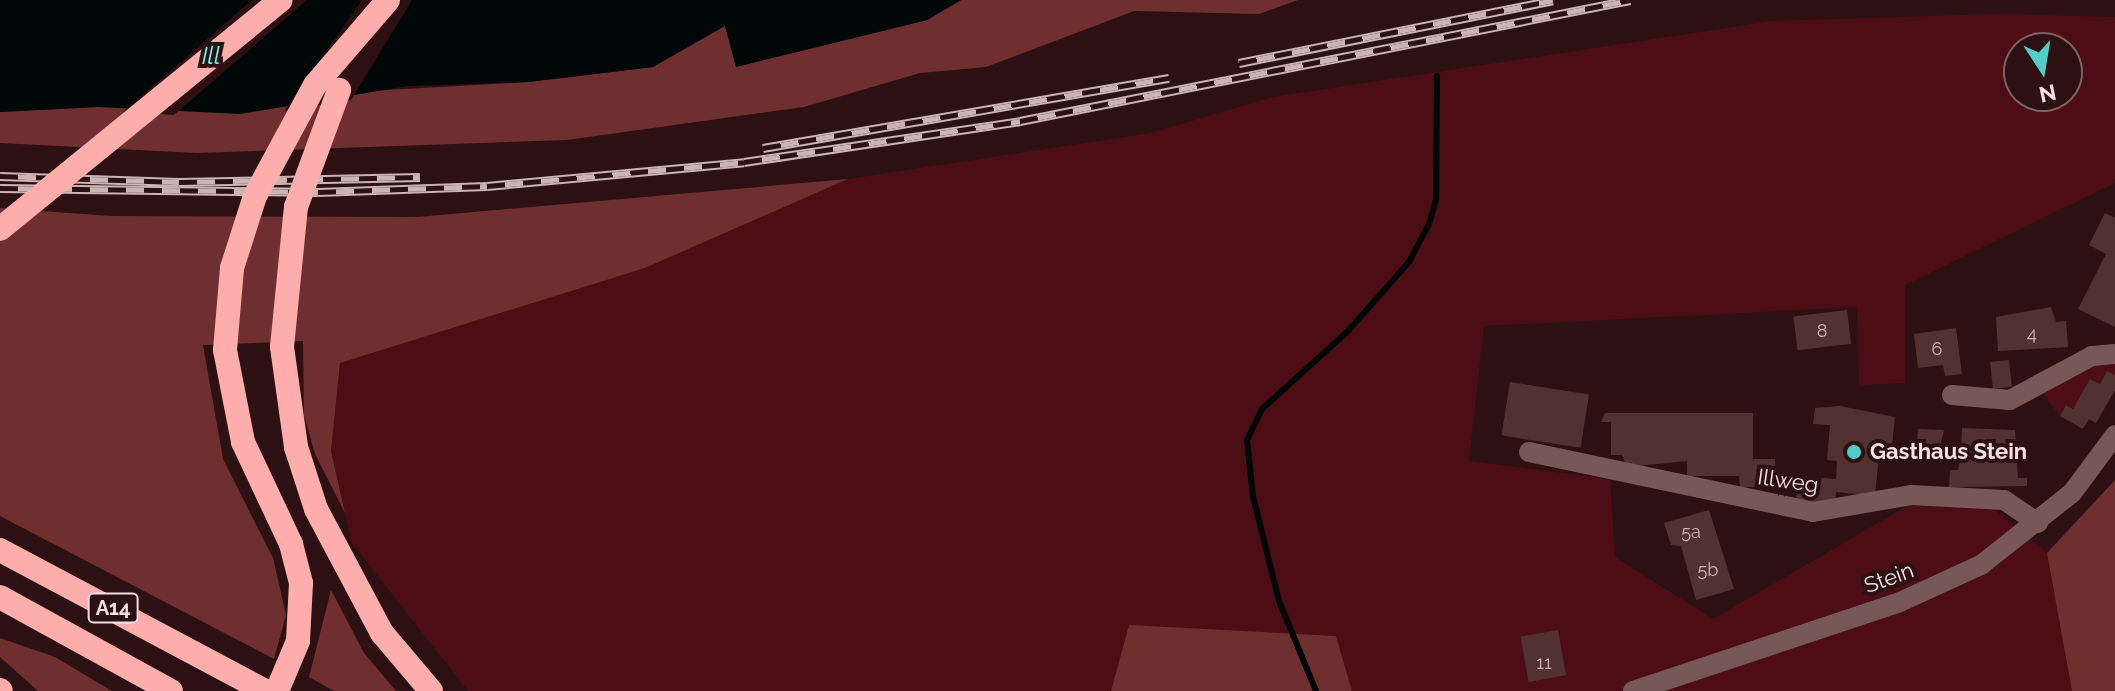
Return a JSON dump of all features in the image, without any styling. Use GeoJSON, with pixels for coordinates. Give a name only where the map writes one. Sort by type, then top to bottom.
{"type":"FeatureCollection","features":[{"type":"Feature","properties":{"kind":"highway"},"geometry":{"type":"LineString","coordinates":[[0,229],[281,0]]}},
{"type":"Feature","properties":{"kind":"highway"},"geometry":{"type":"LineString","coordinates":[[277,691],[298,641],[301,583],[237,424],[225,350],[232,268],[255,196],[315,85],[388,0]]}},
{"type":"Feature","properties":{"kind":"highway"},"geometry":{"type":"LineString","coordinates":[[371,23],[313,149],[296,207],[282,347],[296,447],[316,509],[382,633],[431,691]]}},
{"type":"Feature","properties":{"kind":"highway","name":"A14"},"geometry":{"type":"LineString","coordinates":[[0,550],[265,691]]}},
{"type":"Feature","properties":{"kind":"highway","name":"A14"},"geometry":{"type":"LineString","coordinates":[[0,597],[171,691]]}},
{"type":"Feature","properties":{"kind":"street"},"geometry":{"type":"LineString","coordinates":[[1952,395],[2010,400],[2092,356],[2115,354]]}},
{"type":"Feature","properties":{"kind":"street","name":"Stein"},"geometry":{"type":"LineString","coordinates":[[1633,691],[1900,602],[1981,565],[2038,523],[2072,493],[2115,435]]}},
{"type":"Feature","properties":{"kind":"street","name":"Illweg"},"geometry":{"type":"LineString","coordinates":[[1529,452],[1813,512],[1911,495],[2004,500],[2038,523]]}},
{"type":"Feature","properties":{"kind":"shaded area"},"geometry":{"type":"Polygon","coordinates":[[[961,0],[1298,0],[1259,14],[1134,11],[986,67],[920,73],[804,107],[567,140],[197,153],[0,143],[0,112],[528,82],[653,67],[725,25],[736,67],[927,20],[961,0]]]}},
{"type":"Feature","properties":{"kind":"shaded area"},"geometry":{"type":"Polygon","coordinates":[[[1993,14],[2115,17],[2115,183],[1905,285],[1905,383],[1859,385],[1857,307],[1484,326],[1469,461],[1610,479],[1615,557],[1713,619],[1909,505],[1993,508],[2047,553],[2072,691],[1352,691],[1336,636],[1129,626],[1111,691],[468,691],[352,543],[331,451],[340,363],[645,268],[848,179],[1151,133],[1273,97],[1773,21],[1993,14]]]}},
{"type":"Feature","properties":{"kind":"shaded area"},"geometry":{"type":"Polygon","coordinates":[[[848,179],[645,268],[340,363],[331,451],[345,513],[315,454],[304,415],[303,341],[203,345],[223,459],[273,558],[286,615],[274,659],[0,516],[0,208],[111,216],[417,217],[848,179]]]}},
{"type":"Feature","properties":{"kind":"shaded area"},"geometry":{"type":"Polygon","coordinates":[[[2098,362],[2115,363],[2115,375],[2107,371],[2100,384],[2090,379],[2073,409],[2066,405],[2060,416],[2043,393],[2098,362]]]}},
{"type":"Feature","properties":{"kind":"shaded area"},"geometry":{"type":"Polygon","coordinates":[[[2115,480],[2115,691],[2072,691],[2047,553],[2115,480]]]}},
{"type":"Feature","properties":{"kind":"shaded area"},"geometry":{"type":"Polygon","coordinates":[[[331,590],[364,653],[396,691],[334,691],[309,677],[331,590]]]}},
{"type":"Feature","properties":{"kind":"shaded area"},"geometry":{"type":"Polygon","coordinates":[[[1129,625],[1336,636],[1352,691],[1111,691],[1129,625]]]}},
{"type":"Feature","properties":{"kind":"shaded area"},"geometry":{"type":"Polygon","coordinates":[[[0,638],[55,657],[112,691],[38,691],[0,657],[0,638]]]}},
{"type":"Feature","properties":{"kind":"water","name":"Ill"},"geometry":{"type":"Polygon","coordinates":[[[0,0],[961,0],[927,20],[736,67],[725,26],[653,67],[528,82],[408,86],[240,114],[98,107],[0,112],[0,0]]]}},
{"type":"Feature","properties":{"kind":"pier"},"geometry":{"type":"Polygon","coordinates":[[[252,0],[307,0],[174,115],[123,112],[252,0]]]}},
{"type":"Feature","properties":{"kind":"pier"},"geometry":{"type":"Polygon","coordinates":[[[362,0],[412,0],[351,100],[284,111],[362,0]]]}},
{"type":"Feature","properties":{"kind":"building"},"geometry":{"type":"Polygon","coordinates":[[[2105,213],[2115,218],[2115,327],[2078,309],[2106,254],[2089,245],[2105,213]]]}},
{"type":"Feature","properties":{"kind":"building"},"geometry":{"type":"Polygon","coordinates":[[[2051,307],[2056,322],[2066,321],[2068,347],[1998,351],[1996,317],[2051,307]]]}},
{"type":"Feature","properties":{"kind":"building"},"geometry":{"type":"Polygon","coordinates":[[[1847,310],[1851,344],[1798,350],[1793,317],[1847,310]]]}},
{"type":"Feature","properties":{"kind":"building"},"geometry":{"type":"Polygon","coordinates":[[[1956,328],[1962,374],[1945,376],[1943,365],[1918,368],[1914,334],[1956,328]]]}},
{"type":"Feature","properties":{"kind":"building"},"geometry":{"type":"Polygon","coordinates":[[[2009,360],[2012,387],[1993,389],[1990,362],[2009,360]]]}},
{"type":"Feature","properties":{"kind":"building"},"geometry":{"type":"Polygon","coordinates":[[[2107,371],[2115,375],[2115,390],[2096,423],[2089,419],[2083,429],[2060,416],[2066,405],[2073,409],[2090,379],[2100,384],[2107,371]]]}},
{"type":"Feature","properties":{"kind":"building"},"geometry":{"type":"Polygon","coordinates":[[[1510,382],[1589,395],[1581,448],[1502,435],[1510,382]]]}},
{"type":"Feature","properties":{"kind":"building","name":"Gasthaus Stein"},"geometry":{"type":"Polygon","coordinates":[[[1840,406],[1895,417],[1892,445],[1880,444],[1875,496],[1836,492],[1835,504],[1796,500],[1799,476],[1836,479],[1837,461],[1827,460],[1830,425],[1813,424],[1815,408],[1840,406]]]}},
{"type":"Feature","properties":{"kind":"building"},"geometry":{"type":"Polygon","coordinates":[[[1605,413],[1753,413],[1753,459],[1775,459],[1775,487],[1740,487],[1739,476],[1687,476],[1687,461],[1627,467],[1622,455],[1611,455],[1611,422],[1601,422],[1605,413]]]}},
{"type":"Feature","properties":{"kind":"building"},"geometry":{"type":"Polygon","coordinates":[[[1962,428],[2015,430],[2018,478],[2027,478],[2027,486],[1949,487],[1950,470],[1958,470],[1962,428]]]}},
{"type":"Feature","properties":{"kind":"building"},"geometry":{"type":"Polygon","coordinates":[[[1918,429],[1944,430],[1936,463],[1915,463],[1918,429]]]}},
{"type":"Feature","properties":{"kind":"building"},"geometry":{"type":"Polygon","coordinates":[[[1709,510],[1734,589],[1696,600],[1681,546],[1671,545],[1664,523],[1709,510]]]}},
{"type":"Feature","properties":{"kind":"building"},"geometry":{"type":"Polygon","coordinates":[[[1558,630],[1566,675],[1529,682],[1521,637],[1558,630]]]}},
{"type":"Feature","properties":{"kind":"waterway"},"geometry":{"type":"LineString","coordinates":[[1316,691],[1279,601],[1253,496],[1247,440],[1262,409],[1349,330],[1409,262],[1429,224],[1436,200],[1437,76]]}},
{"type":"Feature","properties":{"kind":"railway"},"geometry":{"type":"LineString","coordinates":[[1239,63],[1553,0]]}},
{"type":"Feature","properties":{"kind":"railway"},"geometry":{"type":"LineString","coordinates":[[0,188],[318,192],[487,186],[744,162],[1020,121],[1630,0]]}},
{"type":"Feature","properties":{"kind":"railway"},"geometry":{"type":"LineString","coordinates":[[763,148],[1169,78]]}},
{"type":"Feature","properties":{"kind":"railway"},"geometry":{"type":"LineString","coordinates":[[0,176],[179,182],[420,177]]}},
{"type":"Feature","properties":{"kind":"place","name":"Gasthaus Stein"},"geometry":{"type":"Point","coordinates":[1854,452]}}]}
